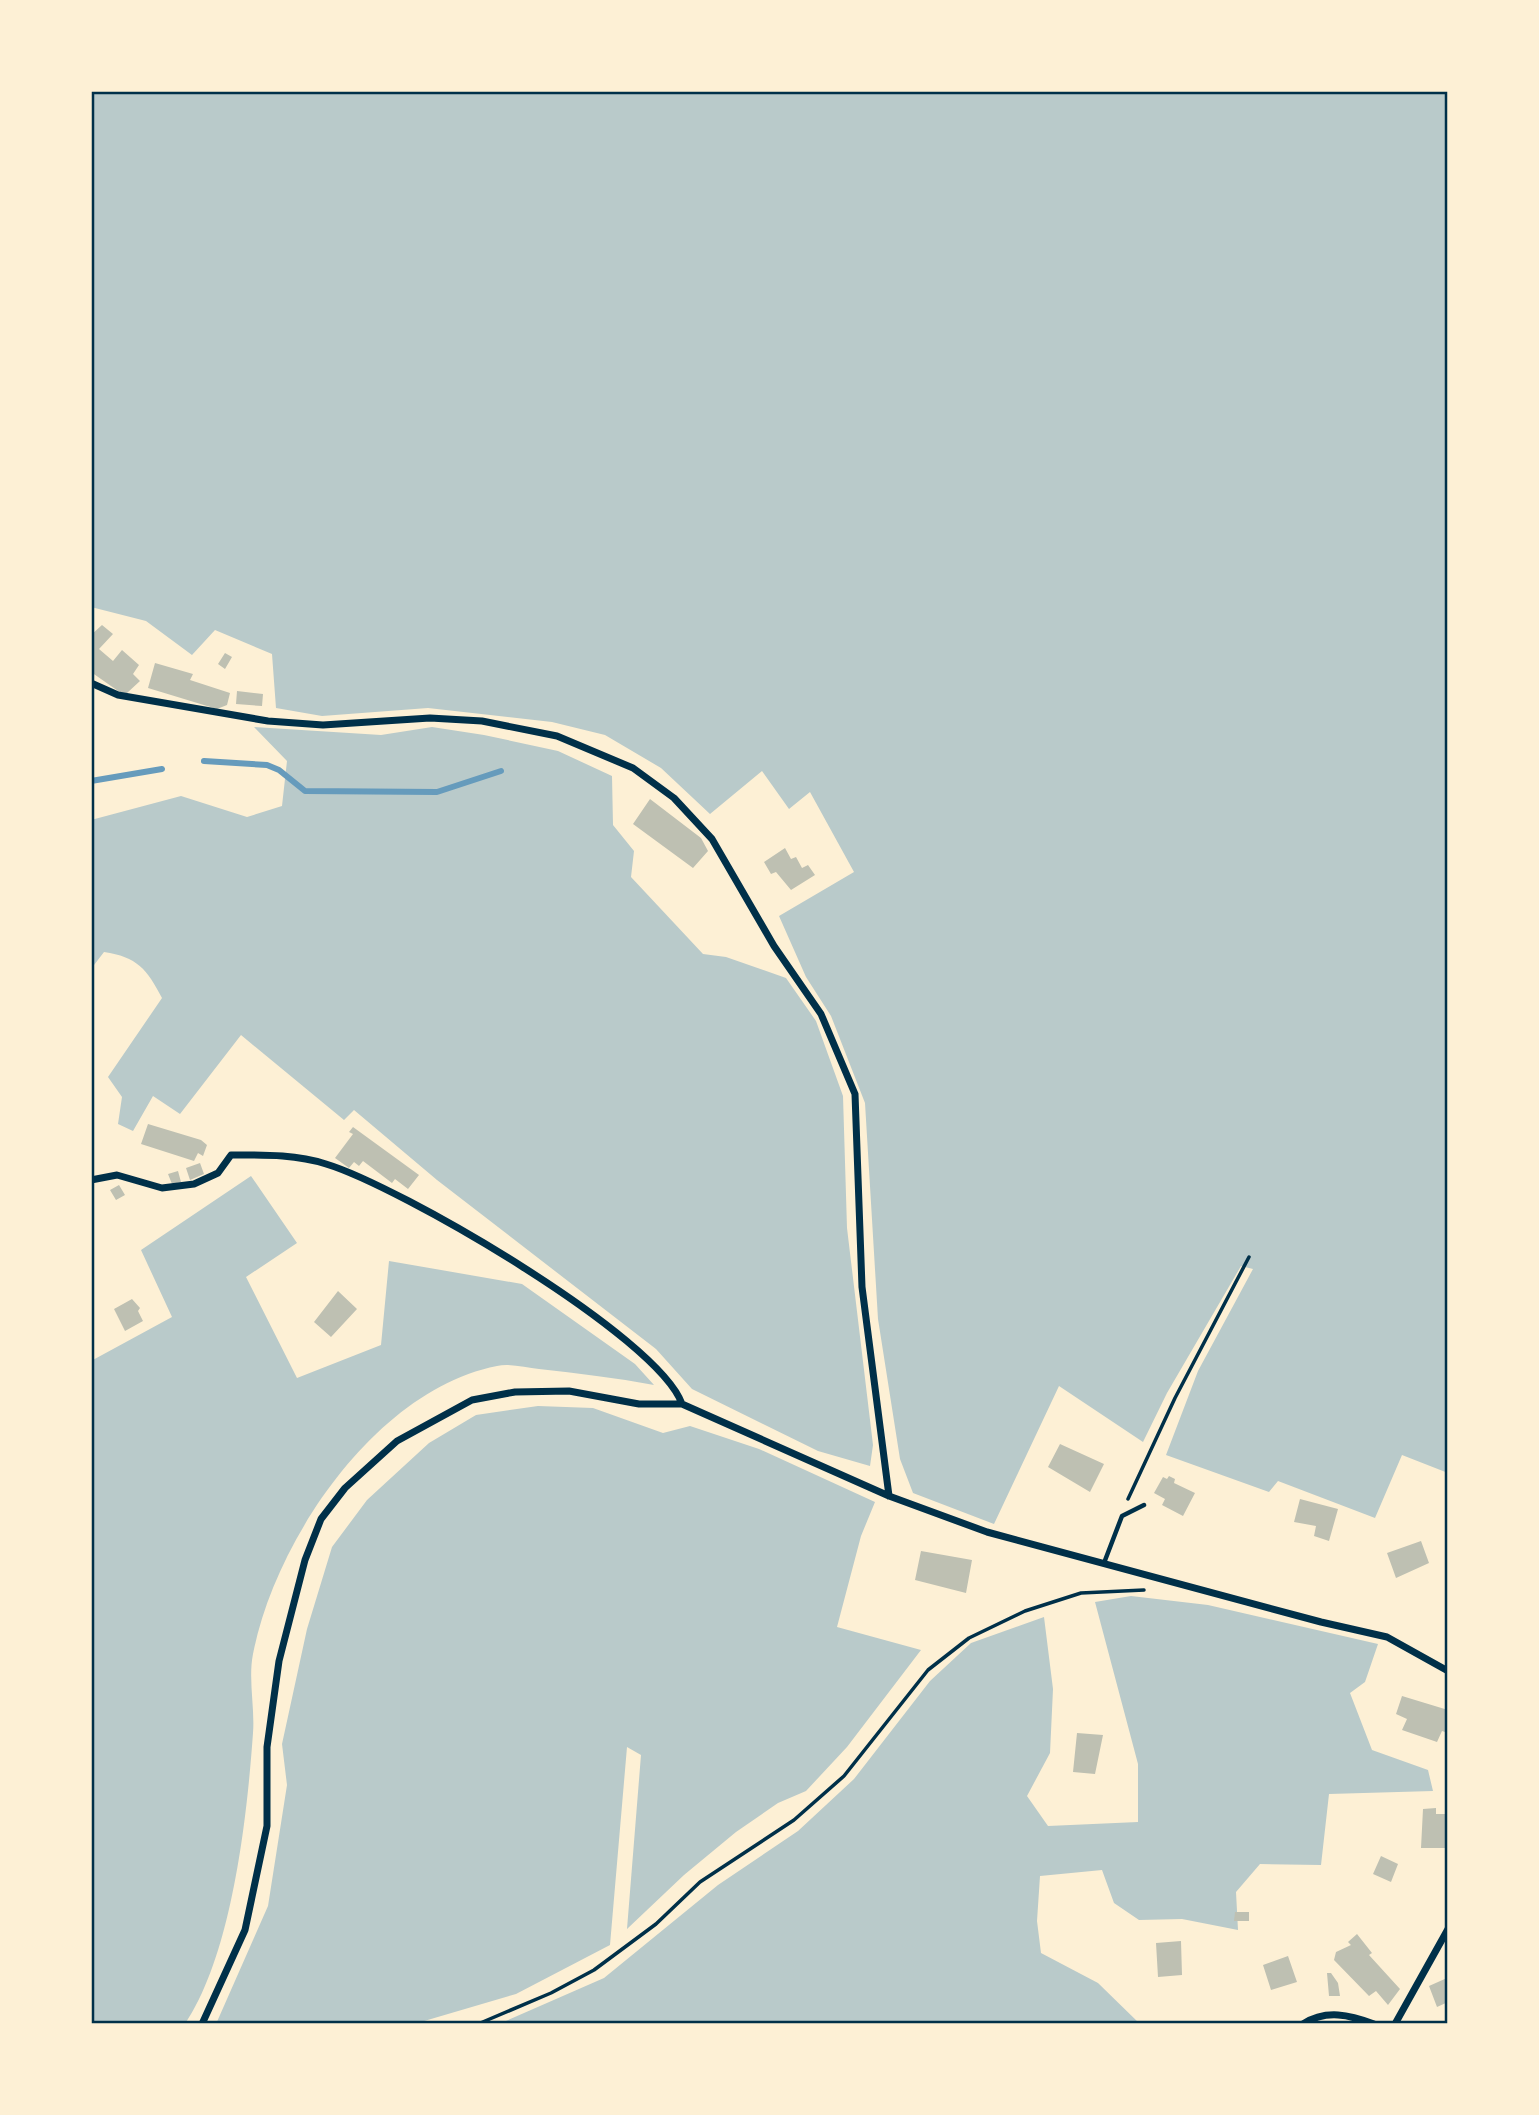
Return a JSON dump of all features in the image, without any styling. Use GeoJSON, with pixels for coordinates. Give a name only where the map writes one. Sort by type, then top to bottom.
{"type":"FeatureCollection","features":[{"type":"Feature","properties":{"kind":"street"},"geometry":{"type":"LineString","coordinates":[[91,683],[118,695],[268,721],[323,724],[430,718],[482,721],[557,736],[633,768],[674,798],[712,839],[774,946],[821,1014],[855,1094],[862,1287],[889,1496]]}},
{"type":"Feature","properties":{"kind":"street"},"geometry":{"type":"LineString","coordinates":[[91,1180],[117,1175],[162,1188],[194,1184],[218,1173],[231,1154],[286,1156],[326,1164],[455,1225],[502,1251],[613,1332],[656,1368],[677,1388],[682,1404]]}},
{"type":"Feature","properties":{"kind":"street"},"geometry":{"type":"LineString","coordinates":[[202,2024],[246,1930],[267,1826],[267,1747],[279,1661],[305,1560],[321,1519],[345,1488],[397,1441],[472,1400],[515,1392],[569,1391],[639,1404],[682,1404],[889,1496],[986,1532],[1309,1619],[1365,1630],[1387,1637],[1448,1671]]}},
{"type":"Feature","properties":{"kind":"street"},"geometry":{"type":"LineString","coordinates":[[1395,2024],[1448,1929]]}},
{"type":"Feature","properties":{"kind":"street"},"geometry":{"type":"LineString","coordinates":[[1303,2024],[1329,2014],[1352,2016],[1374,2024]]}},
{"type":"Feature","properties":{"kind":"lane"},"geometry":{"type":"LineString","coordinates":[[1104,1563],[1122,1516],[1144,1505]]}},
{"type":"Feature","properties":{"kind":"path"},"geometry":{"type":"LineString","coordinates":[[1122,1516],[1175,1398],[1249,1256]]}},
{"type":"Feature","properties":{"kind":"path"},"geometry":{"type":"LineString","coordinates":[[478,2024],[551,1993],[593,1970],[656,1924],[700,1882],[794,1819],[844,1776],[928,1671],[969,1638],[1025,1611],[1081,1593],[1128,1588],[1155,1591]]}},
{"type":"Feature","properties":{"kind":"shaded area"},"geometry":{"type":"Polygon","coordinates":[[[91,91],[1448,91],[1448,1473],[1402,1455],[1375,1518],[1278,1481],[1269,1492],[1166,1455],[1198,1371],[1253,1269],[1241,1266],[1167,1393],[1143,1442],[1059,1386],[994,1524],[913,1493],[900,1459],[878,1319],[865,1103],[831,1016],[806,977],[779,916],[854,872],[810,792],[789,809],[762,771],[710,814],[661,768],[605,735],[552,722],[428,708],[322,716],[276,708],[272,654],[215,630],[192,655],[146,621],[91,607],[91,91]]]}},
{"type":"Feature","properties":{"kind":"shaded area"},"geometry":{"type":"Polygon","coordinates":[[[254,727],[381,735],[432,727],[558,751],[612,776],[613,825],[634,851],[631,877],[703,954],[726,957],[786,978],[816,1021],[843,1096],[847,1228],[873,1445],[870,1466],[818,1451],[692,1389],[656,1349],[437,1180],[354,1110],[344,1120],[241,1035],[180,1114],[153,1096],[133,1131],[118,1124],[122,1097],[108,1077],[162,998],[146,972],[125,957],[104,952],[91,969],[91,820],[181,796],[247,817],[282,806],[287,761],[254,727]]]}},
{"type":"Feature","properties":{"kind":"shaded area"},"geometry":{"type":"Polygon","coordinates":[[[251,1176],[297,1243],[246,1277],[297,1378],[381,1345],[389,1261],[522,1284],[635,1364],[654,1385],[518,1366],[497,1366],[453,1380],[411,1405],[373,1437],[338,1476],[308,1519],[284,1564],[265,1610],[253,1654],[253,1733],[241,1844],[226,1924],[201,1995],[185,2024],[91,2024],[91,1361],[172,1317],[141,1250],[251,1176]]]}},
{"type":"Feature","properties":{"kind":"shaded area"},"geometry":{"type":"Polygon","coordinates":[[[538,1406],[593,1408],[663,1433],[690,1426],[759,1449],[875,1502],[861,1536],[837,1627],[921,1650],[847,1747],[806,1791],[778,1803],[736,1832],[684,1875],[627,1929],[641,1755],[627,1747],[610,1945],[516,1994],[414,2024],[216,2024],[268,1906],[287,1785],[282,1744],[307,1629],[332,1547],[367,1500],[429,1443],[476,1415],[538,1406]]]}},
{"type":"Feature","properties":{"kind":"shaded area"},"geometry":{"type":"Polygon","coordinates":[[[1131,1596],[1208,1605],[1378,1644],[1365,1682],[1350,1693],[1372,1750],[1428,1770],[1433,1791],[1329,1794],[1321,1865],[1260,1864],[1236,1892],[1238,1930],[1182,1919],[1139,1920],[1114,1903],[1102,1870],[1040,1876],[1037,1921],[1041,1953],[1098,1983],[1140,2024],[499,2024],[604,1978],[718,1885],[798,1831],[854,1779],[930,1681],[971,1643],[1044,1617],[1053,1689],[1050,1753],[1027,1796],[1048,1826],[1138,1822],[1138,1764],[1095,1602],[1131,1596]]]}},
{"type":"Feature","properties":{"kind":"building"},"geometry":{"type":"Polygon","coordinates":[[[102,625],[113,634],[99,649],[113,661],[122,650],[139,665],[133,674],[140,681],[127,693],[121,693],[91,672],[91,635],[102,625]]]}},
{"type":"Feature","properties":{"kind":"building"},"geometry":{"type":"Polygon","coordinates":[[[225,653],[232,657],[225,669],[218,664],[225,653]]]}},
{"type":"Feature","properties":{"kind":"building"},"geometry":{"type":"Polygon","coordinates":[[[155,663],[193,674],[190,680],[230,693],[227,705],[217,709],[148,688],[155,663]]]}},
{"type":"Feature","properties":{"kind":"building"},"geometry":{"type":"Polygon","coordinates":[[[237,691],[263,694],[262,706],[236,704],[237,691]]]}},
{"type":"Feature","properties":{"kind":"building"},"geometry":{"type":"Polygon","coordinates":[[[650,799],[701,838],[708,851],[693,868],[633,824],[650,799]]]}},
{"type":"Feature","properties":{"kind":"building"},"geometry":{"type":"Polygon","coordinates":[[[785,848],[791,859],[796,857],[802,868],[808,865],[815,875],[791,890],[776,872],[771,874],[764,862],[785,848]]]}},
{"type":"Feature","properties":{"kind":"building"},"geometry":{"type":"Polygon","coordinates":[[[148,1124],[201,1140],[207,1145],[203,1156],[198,1153],[194,1161],[141,1144],[148,1124]]]}},
{"type":"Feature","properties":{"kind":"building"},"geometry":{"type":"Polygon","coordinates":[[[353,1127],[419,1175],[408,1189],[395,1179],[392,1183],[363,1161],[359,1166],[354,1162],[349,1168],[335,1158],[353,1134],[349,1132],[353,1127]]]}},
{"type":"Feature","properties":{"kind":"building"},"geometry":{"type":"Polygon","coordinates":[[[200,1163],[204,1174],[190,1180],[186,1168],[200,1163]]]}},
{"type":"Feature","properties":{"kind":"building"},"geometry":{"type":"Polygon","coordinates":[[[178,1171],[181,1182],[172,1184],[168,1174],[178,1171]]]}},
{"type":"Feature","properties":{"kind":"building"},"geometry":{"type":"Polygon","coordinates":[[[119,1185],[125,1195],[116,1200],[110,1190],[119,1185]]]}},
{"type":"Feature","properties":{"kind":"building"},"geometry":{"type":"Polygon","coordinates":[[[338,1291],[357,1309],[331,1337],[314,1322],[338,1291]]]}},
{"type":"Feature","properties":{"kind":"building"},"geometry":{"type":"Polygon","coordinates":[[[132,1299],[140,1308],[138,1311],[143,1321],[125,1331],[114,1309],[132,1299]]]}},
{"type":"Feature","properties":{"kind":"building"},"geometry":{"type":"Polygon","coordinates":[[[1060,1444],[1104,1464],[1090,1492],[1048,1467],[1060,1444]]]}},
{"type":"Feature","properties":{"kind":"building"},"geometry":{"type":"Polygon","coordinates":[[[1169,1476],[1175,1479],[1174,1483],[1195,1493],[1183,1516],[1162,1505],[1165,1499],[1154,1493],[1163,1477],[1167,1479],[1169,1476]]]}},
{"type":"Feature","properties":{"kind":"building"},"geometry":{"type":"Polygon","coordinates":[[[1300,1499],[1338,1509],[1329,1541],[1314,1536],[1316,1526],[1294,1522],[1300,1499]]]}},
{"type":"Feature","properties":{"kind":"building"},"geometry":{"type":"Polygon","coordinates":[[[1421,1541],[1429,1563],[1396,1578],[1387,1553],[1421,1541]]]}},
{"type":"Feature","properties":{"kind":"building"},"geometry":{"type":"Polygon","coordinates":[[[921,1551],[972,1560],[966,1593],[915,1580],[921,1551]]]}},
{"type":"Feature","properties":{"kind":"building"},"geometry":{"type":"Polygon","coordinates":[[[1402,1696],[1448,1710],[1448,1733],[1442,1731],[1437,1742],[1402,1730],[1407,1719],[1396,1714],[1402,1696]]]}},
{"type":"Feature","properties":{"kind":"building"},"geometry":{"type":"Polygon","coordinates":[[[1077,1733],[1103,1735],[1095,1774],[1073,1772],[1077,1733]]]}},
{"type":"Feature","properties":{"kind":"building"},"geometry":{"type":"Polygon","coordinates":[[[1436,1808],[1436,1814],[1448,1814],[1448,1848],[1421,1848],[1423,1809],[1436,1808]]]}},
{"type":"Feature","properties":{"kind":"building"},"geometry":{"type":"Polygon","coordinates":[[[1381,1856],[1398,1864],[1391,1882],[1373,1874],[1381,1856]]]}},
{"type":"Feature","properties":{"kind":"building"},"geometry":{"type":"Polygon","coordinates":[[[1235,1912],[1249,1912],[1249,1921],[1234,1921],[1235,1912]]]}},
{"type":"Feature","properties":{"kind":"building"},"geometry":{"type":"Polygon","coordinates":[[[1357,1934],[1372,1953],[1369,1955],[1400,1989],[1388,2005],[1376,1991],[1369,1996],[1334,1960],[1336,1952],[1351,1945],[1348,1942],[1357,1934]]]}},
{"type":"Feature","properties":{"kind":"building"},"geometry":{"type":"Polygon","coordinates":[[[1181,1941],[1182,1975],[1158,1977],[1156,1943],[1181,1941]]]}},
{"type":"Feature","properties":{"kind":"building"},"geometry":{"type":"Polygon","coordinates":[[[1288,1956],[1297,1982],[1271,1990],[1263,1965],[1288,1956]]]}},
{"type":"Feature","properties":{"kind":"building"},"geometry":{"type":"Polygon","coordinates":[[[1327,1973],[1331,1973],[1338,1983],[1340,1996],[1329,1996],[1327,1973]]]}},
{"type":"Feature","properties":{"kind":"building"},"geometry":{"type":"Polygon","coordinates":[[[1447,1978],[1448,2002],[1437,2007],[1429,1986],[1447,1978]]]}},
{"type":"Feature","properties":{"kind":"waterway"},"geometry":{"type":"LineString","coordinates":[[204,761],[267,765],[279,770],[305,791],[437,792],[501,771]]}},
{"type":"Feature","properties":{"kind":"waterway"},"geometry":{"type":"LineString","coordinates":[[91,781],[162,769]]}}]}
